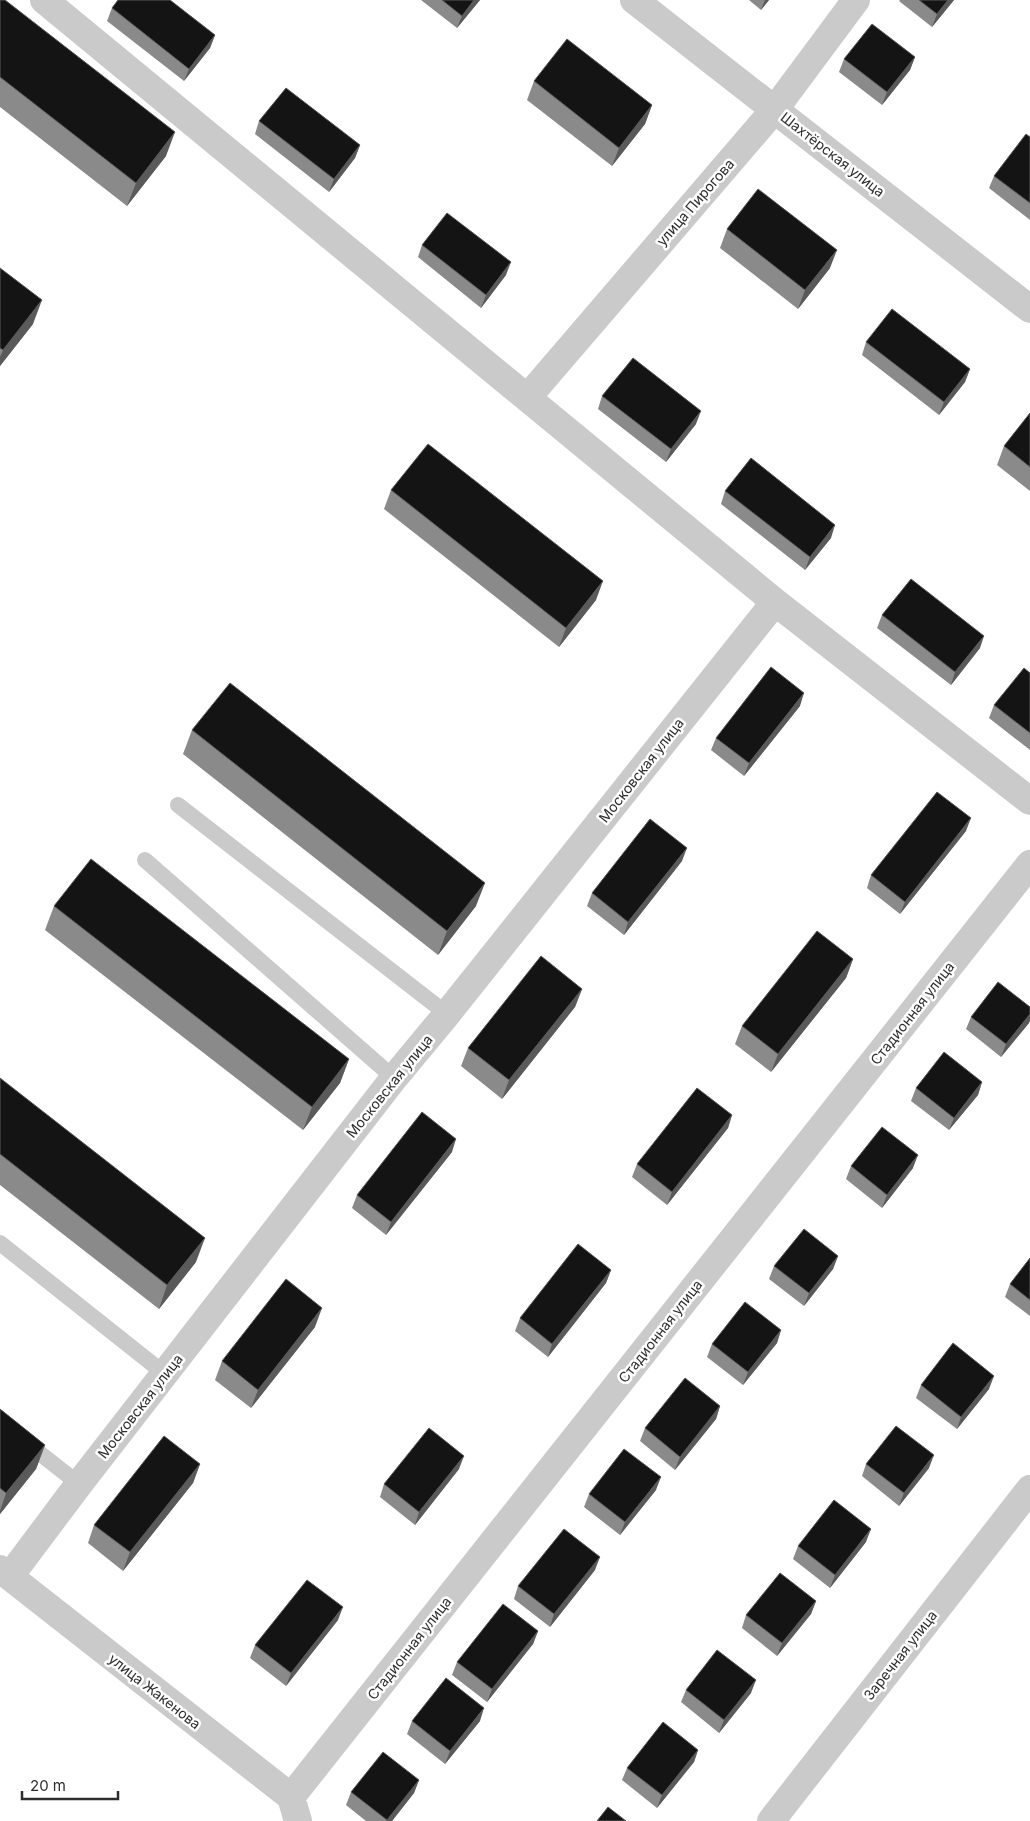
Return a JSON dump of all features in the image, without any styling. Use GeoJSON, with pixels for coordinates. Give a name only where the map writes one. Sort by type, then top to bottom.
{"type":"FeatureCollection","features":[{"type":"Feature","properties":{"kind":"street"},"geometry":{"type":"LineString","coordinates":[[44,0],[775,602],[1030,801]]}},
{"type":"Feature","properties":{"kind":"street","name":"Шахтёрская улица"},"geometry":{"type":"LineString","coordinates":[[634,0],[1030,309]]}},
{"type":"Feature","properties":{"kind":"street","name":"улица Пирогова"},"geometry":{"type":"LineString","coordinates":[[527,398],[775,109],[856,0]]}},
{"type":"Feature","properties":{"kind":"street","name":"Московская улица"},"geometry":{"type":"LineString","coordinates":[[5,1573],[80,1484],[394,1078],[775,602]]}},
{"type":"Feature","properties":{"kind":"street","name":"Стадионная улица"},"geometry":{"type":"LineString","coordinates":[[294,1809],[1030,864]]}},
{"type":"Feature","properties":{"kind":"street","name":"Заречная улица"},"geometry":{"type":"LineString","coordinates":[[771,1821],[1030,1489]]}},
{"type":"Feature","properties":{"kind":"street","name":"улица Жакенова"},"geometry":{"type":"LineString","coordinates":[[5,1573],[294,1809]]}},
{"type":"Feature","properties":{"kind":"lane"},"geometry":{"type":"LineString","coordinates":[[178,805],[447,1014]]}},
{"type":"Feature","properties":{"kind":"lane"},"geometry":{"type":"LineString","coordinates":[[145,860],[394,1078]]}},
{"type":"Feature","properties":{"kind":"lane"},"geometry":{"type":"LineString","coordinates":[[0,1243],[165,1374]]}},
{"type":"Feature","properties":{"kind":"lane"},"geometry":{"type":"LineString","coordinates":[[0,1422],[80,1484]]}},
{"type":"Feature","properties":{"kind":"building"},"geometry":{"type":"Polygon","coordinates":[[[0,0],[5,0],[175,132],[136,183],[0,77],[0,0]]]}},
{"type":"Feature","properties":{"kind":"building"},"geometry":{"type":"Polygon","coordinates":[[[118,0],[170,0],[215,35],[189,69],[112,8],[118,0]]]}},
{"type":"Feature","properties":{"kind":"building"},"geometry":{"type":"Polygon","coordinates":[[[442,0],[474,0],[462,16],[442,0]]]}},
{"type":"Feature","properties":{"kind":"building"},"geometry":{"type":"Polygon","coordinates":[[[919,0],[948,0],[937,14],[919,0]]]}},
{"type":"Feature","properties":{"kind":"building"},"geometry":{"type":"Polygon","coordinates":[[[872,24],[915,57],[887,92],[844,59],[872,24]]]}},
{"type":"Feature","properties":{"kind":"building"},"geometry":{"type":"Polygon","coordinates":[[[567,39],[652,105],[619,148],[534,81],[567,39]]]}},
{"type":"Feature","properties":{"kind":"building"},"geometry":{"type":"Polygon","coordinates":[[[286,88],[360,145],[334,179],[259,121],[286,88]]]}},
{"type":"Feature","properties":{"kind":"building"},"geometry":{"type":"Polygon","coordinates":[[[1026,134],[1030,137],[1030,203],[994,176],[1026,134]]]}},
{"type":"Feature","properties":{"kind":"building"},"geometry":{"type":"Polygon","coordinates":[[[758,189],[837,250],[805,290],[727,229],[758,189]]]}},
{"type":"Feature","properties":{"kind":"building"},"geometry":{"type":"Polygon","coordinates":[[[447,213],[511,262],[486,295],[422,245],[447,213]]]}},
{"type":"Feature","properties":{"kind":"building"},"geometry":{"type":"Polygon","coordinates":[[[0,268],[42,300],[3,350],[0,348],[0,268]]]}},
{"type":"Feature","properties":{"kind":"building"},"geometry":{"type":"Polygon","coordinates":[[[892,309],[970,369],[944,402],[866,342],[892,309]]]}},
{"type":"Feature","properties":{"kind":"building"},"geometry":{"type":"Polygon","coordinates":[[[633,358],[701,411],[671,449],[602,396],[633,358]]]}},
{"type":"Feature","properties":{"kind":"building"},"geometry":{"type":"Polygon","coordinates":[[[1030,413],[1030,467],[1004,446],[1030,413]]]}},
{"type":"Feature","properties":{"kind":"building"},"geometry":{"type":"Polygon","coordinates":[[[428,444],[603,581],[566,628],[391,490],[428,444]]]}},
{"type":"Feature","properties":{"kind":"building"},"geometry":{"type":"Polygon","coordinates":[[[751,458],[835,525],[810,557],[725,491],[751,458]]]}},
{"type":"Feature","properties":{"kind":"building"},"geometry":{"type":"Polygon","coordinates":[[[911,579],[984,636],[955,672],[882,615],[911,579]]]}},
{"type":"Feature","properties":{"kind":"building"},"geometry":{"type":"Polygon","coordinates":[[[771,667],[804,693],[749,763],[716,738],[771,667]]]}},
{"type":"Feature","properties":{"kind":"building"},"geometry":{"type":"Polygon","coordinates":[[[1024,668],[1030,673],[1030,733],[994,705],[1024,668]]]}},
{"type":"Feature","properties":{"kind":"building"},"geometry":{"type":"Polygon","coordinates":[[[230,683],[485,883],[447,931],[192,730],[230,683]]]}},
{"type":"Feature","properties":{"kind":"building"},"geometry":{"type":"Polygon","coordinates":[[[937,792],[971,818],[905,902],[871,875],[937,792]]]}},
{"type":"Feature","properties":{"kind":"building"},"geometry":{"type":"Polygon","coordinates":[[[650,819],[687,848],[628,922],[592,893],[650,819]]]}},
{"type":"Feature","properties":{"kind":"building"},"geometry":{"type":"Polygon","coordinates":[[[91,859],[349,1059],[312,1107],[54,906],[91,859]]]}},
{"type":"Feature","properties":{"kind":"building"},"geometry":{"type":"Polygon","coordinates":[[[817,931],[853,959],[778,1054],[742,1026],[817,931]]]}},
{"type":"Feature","properties":{"kind":"building"},"geometry":{"type":"Polygon","coordinates":[[[541,956],[582,989],[509,1080],[468,1048],[541,956]]]}},
{"type":"Feature","properties":{"kind":"building"},"geometry":{"type":"Polygon","coordinates":[[[998,982],[1030,1007],[1030,1014],[1006,1044],[971,1017],[998,982]]]}},
{"type":"Feature","properties":{"kind":"building"},"geometry":{"type":"Polygon","coordinates":[[[944,1052],[982,1082],[954,1118],[916,1088],[944,1052]]]}},
{"type":"Feature","properties":{"kind":"building"},"geometry":{"type":"Polygon","coordinates":[[[0,1078],[205,1238],[167,1285],[0,1154],[0,1078]]]}},
{"type":"Feature","properties":{"kind":"building"},"geometry":{"type":"Polygon","coordinates":[[[697,1088],[732,1115],[672,1192],[637,1164],[697,1088]]]}},
{"type":"Feature","properties":{"kind":"building"},"geometry":{"type":"Polygon","coordinates":[[[422,1112],[456,1139],[391,1222],[357,1195],[422,1112]]]}},
{"type":"Feature","properties":{"kind":"building"},"geometry":{"type":"Polygon","coordinates":[[[882,1127],[918,1155],[887,1195],[851,1166],[882,1127]]]}},
{"type":"Feature","properties":{"kind":"building"},"geometry":{"type":"Polygon","coordinates":[[[804,1229],[838,1256],[809,1293],[774,1266],[804,1229]]]}},
{"type":"Feature","properties":{"kind":"building"},"geometry":{"type":"Polygon","coordinates":[[[578,1244],[611,1270],[552,1344],[520,1318],[578,1244]]]}},
{"type":"Feature","properties":{"kind":"building"},"geometry":{"type":"Polygon","coordinates":[[[1030,1258],[1030,1300],[1010,1284],[1030,1258]]]}},
{"type":"Feature","properties":{"kind":"building"},"geometry":{"type":"Polygon","coordinates":[[[286,1279],[322,1308],[258,1390],[222,1361],[286,1279]]]}},
{"type":"Feature","properties":{"kind":"building"},"geometry":{"type":"Polygon","coordinates":[[[745,1302],[781,1330],[748,1372],[712,1344],[745,1302]]]}},
{"type":"Feature","properties":{"kind":"building"},"geometry":{"type":"Polygon","coordinates":[[[953,1343],[994,1376],[961,1417],[921,1385],[953,1343]]]}},
{"type":"Feature","properties":{"kind":"building"},"geometry":{"type":"Polygon","coordinates":[[[685,1378],[720,1406],[680,1457],[645,1428],[685,1378]]]}},
{"type":"Feature","properties":{"kind":"building"},"geometry":{"type":"Polygon","coordinates":[[[0,1409],[45,1445],[6,1493],[0,1488],[0,1409]]]}},
{"type":"Feature","properties":{"kind":"building"},"geometry":{"type":"Polygon","coordinates":[[[896,1426],[934,1455],[904,1493],[866,1464],[896,1426]]]}},
{"type":"Feature","properties":{"kind":"building"},"geometry":{"type":"Polygon","coordinates":[[[429,1428],[464,1456],[419,1512],[384,1484],[429,1428]]]}},
{"type":"Feature","properties":{"kind":"building"},"geometry":{"type":"Polygon","coordinates":[[[164,1436],[200,1464],[130,1552],[94,1525],[164,1436]]]}},
{"type":"Feature","properties":{"kind":"building"},"geometry":{"type":"Polygon","coordinates":[[[624,1449],[661,1477],[625,1522],[589,1494],[624,1449]]]}},
{"type":"Feature","properties":{"kind":"building"},"geometry":{"type":"Polygon","coordinates":[[[834,1500],[871,1529],[835,1575],[798,1546],[834,1500]]]}},
{"type":"Feature","properties":{"kind":"building"},"geometry":{"type":"Polygon","coordinates":[[[564,1529],[600,1557],[554,1614],[518,1586],[564,1529]]]}},
{"type":"Feature","properties":{"kind":"building"},"geometry":{"type":"Polygon","coordinates":[[[780,1573],[816,1601],[782,1643],[746,1615],[780,1573]]]}},
{"type":"Feature","properties":{"kind":"building"},"geometry":{"type":"Polygon","coordinates":[[[307,1580],[343,1607],[291,1673],[255,1645],[307,1580]]]}},
{"type":"Feature","properties":{"kind":"building"},"geometry":{"type":"Polygon","coordinates":[[[503,1604],[538,1631],[492,1689],[457,1662],[503,1604]]]}},
{"type":"Feature","properties":{"kind":"building"},"geometry":{"type":"Polygon","coordinates":[[[717,1650],[756,1680],[724,1720],[686,1690],[717,1650]]]}},
{"type":"Feature","properties":{"kind":"building"},"geometry":{"type":"Polygon","coordinates":[[[446,1678],[484,1708],[450,1751],[412,1721],[446,1678]]]}},
{"type":"Feature","properties":{"kind":"building"},"geometry":{"type":"Polygon","coordinates":[[[663,1722],[698,1750],[662,1795],[627,1768],[663,1722]]]}},
{"type":"Feature","properties":{"kind":"building"},"geometry":{"type":"Polygon","coordinates":[[[383,1752],[419,1780],[387,1820],[351,1792],[383,1752]]]}},
{"type":"Feature","properties":{"kind":"building"},"geometry":{"type":"Polygon","coordinates":[[[608,1807],[626,1821],[597,1821],[608,1807]]]}}]}
